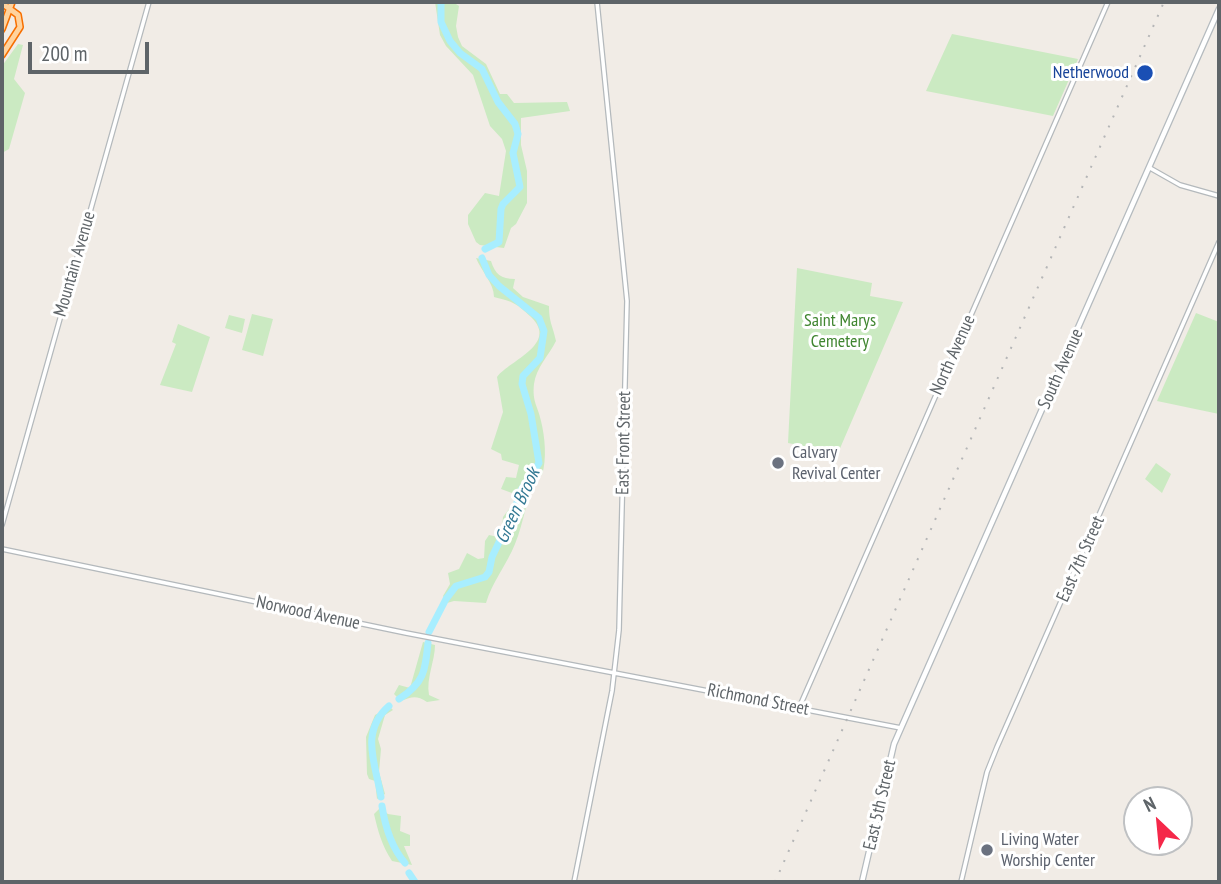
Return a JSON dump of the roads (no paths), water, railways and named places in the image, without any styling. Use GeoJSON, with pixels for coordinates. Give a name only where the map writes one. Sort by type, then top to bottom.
{"type":"FeatureCollection","features":[{"type":"Feature","properties":{"kind":"highway"},"geometry":{"type":"LineString","coordinates":[[2,29],[6,4]]}},
{"type":"Feature","properties":{"kind":"highway"},"geometry":{"type":"LineString","coordinates":[[2,55],[20,27],[20,18],[6,4]]}},
{"type":"Feature","properties":{"kind":"main road","name":"South Avenue"},"geometry":{"type":"LineString","coordinates":[[901,728],[1219,9]]}},
{"type":"Feature","properties":{"kind":"main road","name":"East 5th Street"},"geometry":{"type":"LineString","coordinates":[[862,882],[894,744],[901,728]]}},
{"type":"Feature","properties":{"kind":"street","name":"Mountain Avenue"},"geometry":{"type":"LineString","coordinates":[[2,525],[149,2]]}},
{"type":"Feature","properties":{"kind":"street","name":"East Front Street"},"geometry":{"type":"LineString","coordinates":[[574,882],[615,673],[619,630],[626,301],[597,2]]}},
{"type":"Feature","properties":{"kind":"street","name":"North Avenue"},"geometry":{"type":"LineString","coordinates":[[799,708],[1108,2]]}},
{"type":"Feature","properties":{"kind":"street"},"geometry":{"type":"LineString","coordinates":[[1150,168],[1180,185],[1219,196]]}},
{"type":"Feature","properties":{"kind":"street","name":"East 7th Street"},"geometry":{"type":"LineString","coordinates":[[961,882],[987,772],[997,747],[1219,243]]}},
{"type":"Feature","properties":{"kind":"street","name":"Norwood Avenue"},"geometry":{"type":"LineString","coordinates":[[2,548],[423,637],[615,673]]}},
{"type":"Feature","properties":{"kind":"street","name":"Richmond Street"},"geometry":{"type":"LineString","coordinates":[[615,673],[901,728]]}},
{"type":"Feature","properties":{"kind":"waterway","name":"Green Brook"},"geometry":{"type":"LineString","coordinates":[[441,2],[441,22],[450,41],[460,53],[482,69],[498,102],[515,124],[518,134],[513,153],[520,187],[501,209],[499,242],[485,249]]}},
{"type":"Feature","properties":{"kind":"waterway","name":"Green Brook"},"geometry":{"type":"LineString","coordinates":[[429,632],[456,586],[485,577],[489,572],[492,557],[509,527],[521,490],[539,463],[531,414],[522,384],[523,376],[540,358],[544,331],[539,318],[489,275],[482,258]]}},
{"type":"Feature","properties":{"kind":"waterway","name":"Green Brook"},"geometry":{"type":"LineString","coordinates":[[399,699],[414,688],[422,676],[428,643]]}},
{"type":"Feature","properties":{"kind":"waterway","name":"Green Brook"},"geometry":{"type":"LineString","coordinates":[[381,797],[373,761],[372,738],[374,727],[389,706]]}},
{"type":"Feature","properties":{"kind":"waterway","name":"Green Brook"},"geometry":{"type":"LineString","coordinates":[[382,806],[389,836],[405,863]]}},
{"type":"Feature","properties":{"kind":"waterway","name":"Green Brook"},"geometry":{"type":"LineString","coordinates":[[409,873],[415,882]]}},
{"type":"Feature","properties":{"kind":"railway"},"geometry":{"type":"LineString","coordinates":[[775,882],[1164,2]]}},
{"type":"Feature","properties":{"kind":"place","name":"Netherwood"},"geometry":{"type":"Point","coordinates":[1145,73]}},
{"type":"Feature","properties":{"kind":"place","name":"Calvary Revival Center"},"geometry":{"type":"Point","coordinates":[778,463]}},
{"type":"Feature","properties":{"kind":"place","name":"Living Water Worship Center"},"geometry":{"type":"Point","coordinates":[987,850]}},
{"type":"Feature","properties":{"kind":"park label","name":"Saint Marys Cemetery"},"geometry":{"type":"Point","coordinates":[840,331]}}]}
